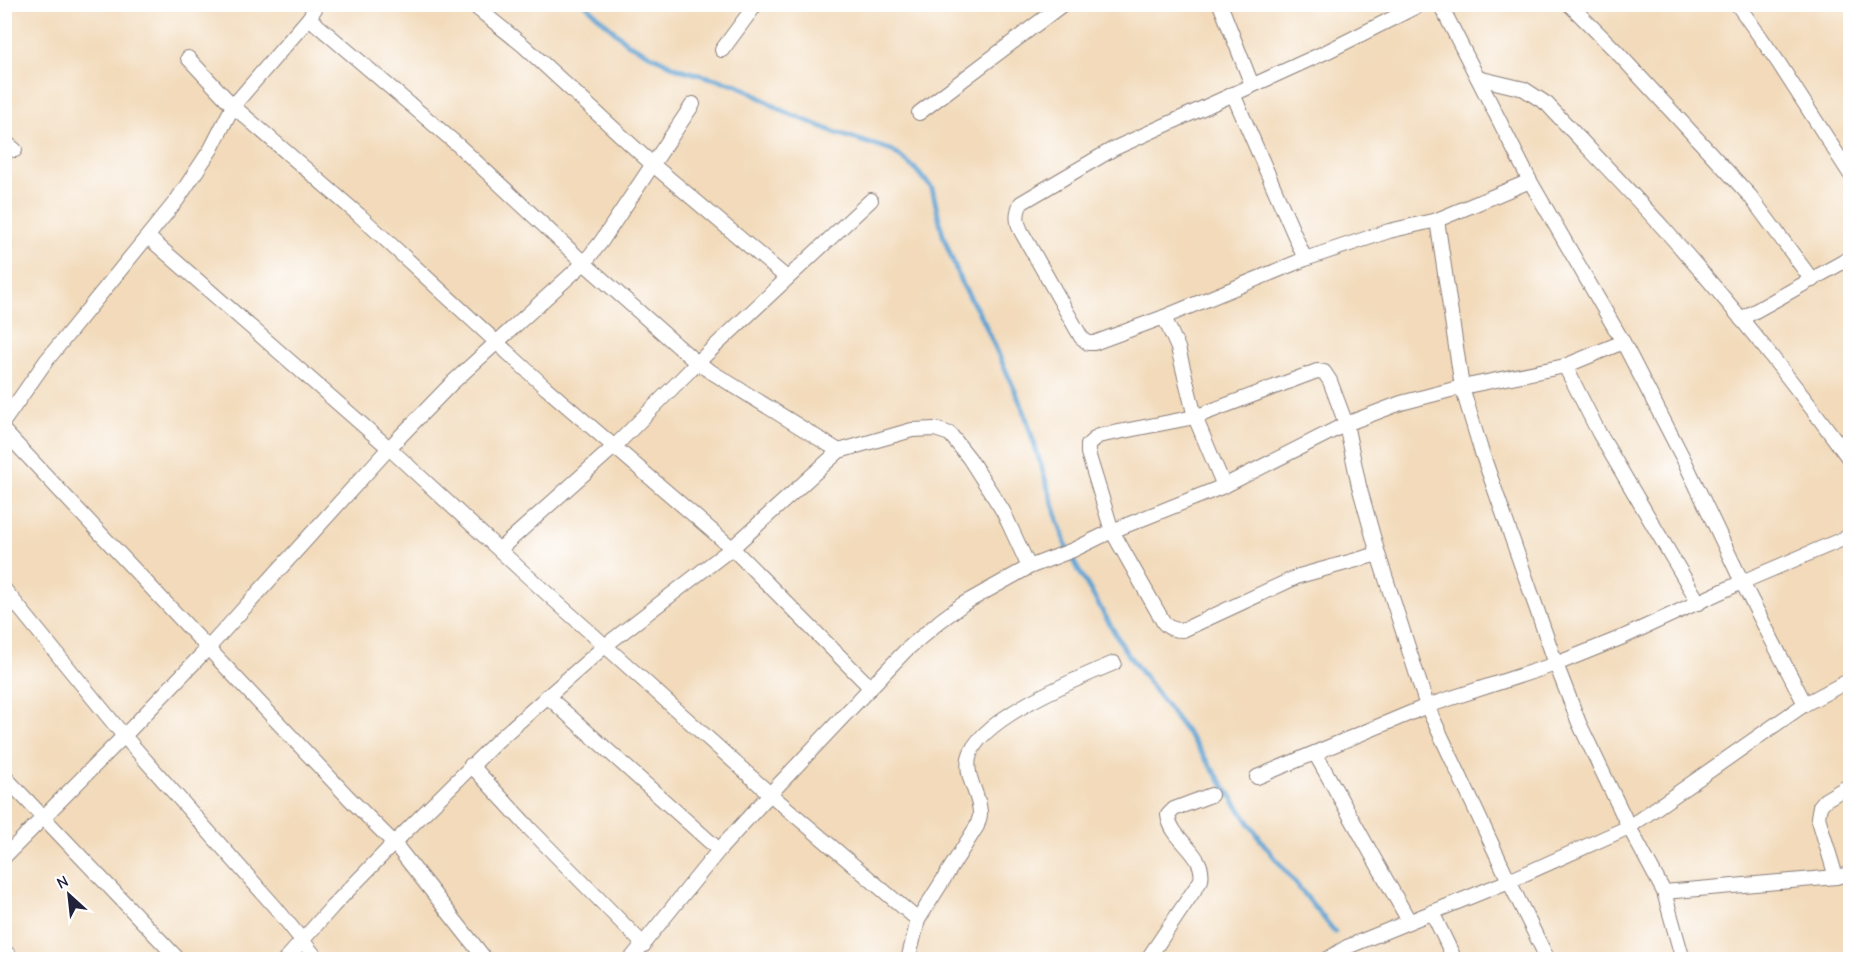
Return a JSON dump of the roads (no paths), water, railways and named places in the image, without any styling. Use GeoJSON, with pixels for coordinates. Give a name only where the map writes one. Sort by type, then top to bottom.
{"type":"FeatureCollection","features":[{"type":"Feature","properties":{"kind":"street"},"geometry":{"type":"LineString","coordinates":[[4,421],[46,361],[172,207],[201,165],[232,106],[309,18],[318,4]]}},
{"type":"Feature","properties":{"kind":"street"},"geometry":{"type":"LineString","coordinates":[[472,4],[525,46],[652,164],[787,279]]}},
{"type":"Feature","properties":{"kind":"street"},"geometry":{"type":"LineString","coordinates":[[722,50],[756,4]]}},
{"type":"Feature","properties":{"kind":"street"},"geometry":{"type":"LineString","coordinates":[[1220,4],[1252,85]]}},
{"type":"Feature","properties":{"kind":"street"},"geometry":{"type":"LineString","coordinates":[[1421,4],[1328,51],[1113,149],[1021,203],[1017,211],[1017,223],[1081,337],[1088,343],[1094,344],[1305,259],[1389,231],[1437,220],[1530,181]]}},
{"type":"Feature","properties":{"kind":"street"},"geometry":{"type":"LineString","coordinates":[[1440,4],[1530,181],[1623,342],[1804,704]]}},
{"type":"Feature","properties":{"kind":"street"},"geometry":{"type":"LineString","coordinates":[[1569,4],[1616,51],[1750,196],[1812,280]]}},
{"type":"Feature","properties":{"kind":"street"},"geometry":{"type":"LineString","coordinates":[[1737,4],[1851,174]]}},
{"type":"Feature","properties":{"kind":"street"},"geometry":{"type":"LineString","coordinates":[[919,113],[1052,7]]}},
{"type":"Feature","properties":{"kind":"street"},"geometry":{"type":"LineString","coordinates":[[309,18],[459,146],[584,263],[697,363],[839,451]]}},
{"type":"Feature","properties":{"kind":"street"},"geometry":{"type":"LineString","coordinates":[[188,58],[232,106],[359,215],[546,388],[732,548],[871,688]]}},
{"type":"Feature","properties":{"kind":"street"},"geometry":{"type":"LineString","coordinates":[[1478,78],[1524,89],[1547,104],[1666,232],[1741,319],[1851,460]]}},
{"type":"Feature","properties":{"kind":"street"},"geometry":{"type":"LineString","coordinates":[[1233,94],[1305,259]]}},
{"type":"Feature","properties":{"kind":"street"},"geometry":{"type":"LineString","coordinates":[[4,856],[209,647],[388,448],[452,383],[584,263],[601,242],[693,104]]}},
{"type":"Feature","properties":{"kind":"street"},"geometry":{"type":"LineString","coordinates":[[500,549],[615,446],[697,363],[870,200]]}},
{"type":"Feature","properties":{"kind":"street"},"geometry":{"type":"LineString","coordinates":[[1437,220],[1462,387],[1498,500],[1579,723],[1629,827],[1664,892],[1683,960]]}},
{"type":"Feature","properties":{"kind":"street"},"geometry":{"type":"LineString","coordinates":[[148,237],[388,448],[770,794],[918,920]]}},
{"type":"Feature","properties":{"kind":"street"},"geometry":{"type":"LineString","coordinates":[[1741,319],[1851,258]]}},
{"type":"Feature","properties":{"kind":"street"},"geometry":{"type":"LineString","coordinates":[[1164,317],[1178,348],[1195,417],[1224,486]]}},
{"type":"Feature","properties":{"kind":"street"},"geometry":{"type":"LineString","coordinates":[[630,960],[719,850],[905,651],[940,621],[986,590],[1029,567],[1224,486],[1346,424],[1401,404],[1462,387],[1565,366],[1623,342]]}},
{"type":"Feature","properties":{"kind":"street"},"geometry":{"type":"LineString","coordinates":[[1565,366],[1599,433],[1699,603]]}},
{"type":"Feature","properties":{"kind":"street"},"geometry":{"type":"LineString","coordinates":[[1378,554],[1299,576],[1183,630],[1168,628],[1112,531],[1088,453],[1089,445],[1098,436],[1195,417],[1321,371],[1324,372],[1330,381],[1346,424],[1359,486],[1378,554],[1427,706],[1548,960]]}},
{"type":"Feature","properties":{"kind":"street"},"geometry":{"type":"LineString","coordinates":[[285,960],[394,843],[471,765],[606,645],[732,548],[839,451],[912,430],[935,429],[950,434],[969,458],[1003,511],[1029,567]]}},
{"type":"Feature","properties":{"kind":"street"},"geometry":{"type":"LineString","coordinates":[[4,431],[394,843],[486,960]]}},
{"type":"Feature","properties":{"kind":"street"},"geometry":{"type":"LineString","coordinates":[[1257,777],[1427,706],[1556,664],[1623,637],[1742,582],[1851,536]]}},
{"type":"Feature","properties":{"kind":"street"},"geometry":{"type":"LineString","coordinates":[[4,590],[124,736],[276,908],[318,960]]}},
{"type":"Feature","properties":{"kind":"street"},"geometry":{"type":"LineString","coordinates":[[908,960],[918,920],[977,826],[981,813],[970,781],[969,770],[969,758],[974,746],[983,735],[1014,712],[1048,693],[1114,663]]}},
{"type":"Feature","properties":{"kind":"street"},"geometry":{"type":"LineString","coordinates":[[1326,960],[1349,953],[1409,921],[1509,881],[1629,827],[1804,704],[1851,680]]}},
{"type":"Feature","properties":{"kind":"street"},"geometry":{"type":"LineString","coordinates":[[547,696],[719,850]]}},
{"type":"Feature","properties":{"kind":"street"},"geometry":{"type":"LineString","coordinates":[[1315,753],[1409,921]]}},
{"type":"Feature","properties":{"kind":"street"},"geometry":{"type":"LineString","coordinates":[[471,765],[530,830],[644,945]]}},
{"type":"Feature","properties":{"kind":"street"},"geometry":{"type":"LineString","coordinates":[[4,777],[179,960]]}},
{"type":"Feature","properties":{"kind":"street"},"geometry":{"type":"LineString","coordinates":[[1836,877],[1818,817],[1820,806],[1825,800],[1851,785]]}},
{"type":"Feature","properties":{"kind":"street"},"geometry":{"type":"LineString","coordinates":[[1147,960],[1201,879],[1203,871],[1200,862],[1169,825],[1168,815],[1174,808],[1211,795]]}},
{"type":"Feature","properties":{"kind":"street"},"geometry":{"type":"LineString","coordinates":[[1664,892],[1851,874]]}},
{"type":"Feature","properties":{"kind":"street"},"geometry":{"type":"LineString","coordinates":[[1432,912],[1455,960]]}},
{"type":"Feature","properties":{"kind":"street"},"geometry":{"type":"LineString","coordinates":[[4,950],[13,960]]}},
{"type":"Feature","properties":{"kind":"waterway"},"geometry":{"type":"LineString","coordinates":[[585,4],[627,43],[679,69],[738,85],[785,112],[837,133],[893,151],[914,168],[932,188],[943,235],[960,280],[984,322],[1024,411],[1068,552],[1126,652],[1196,745],[1263,843],[1335,932]]}}]}
